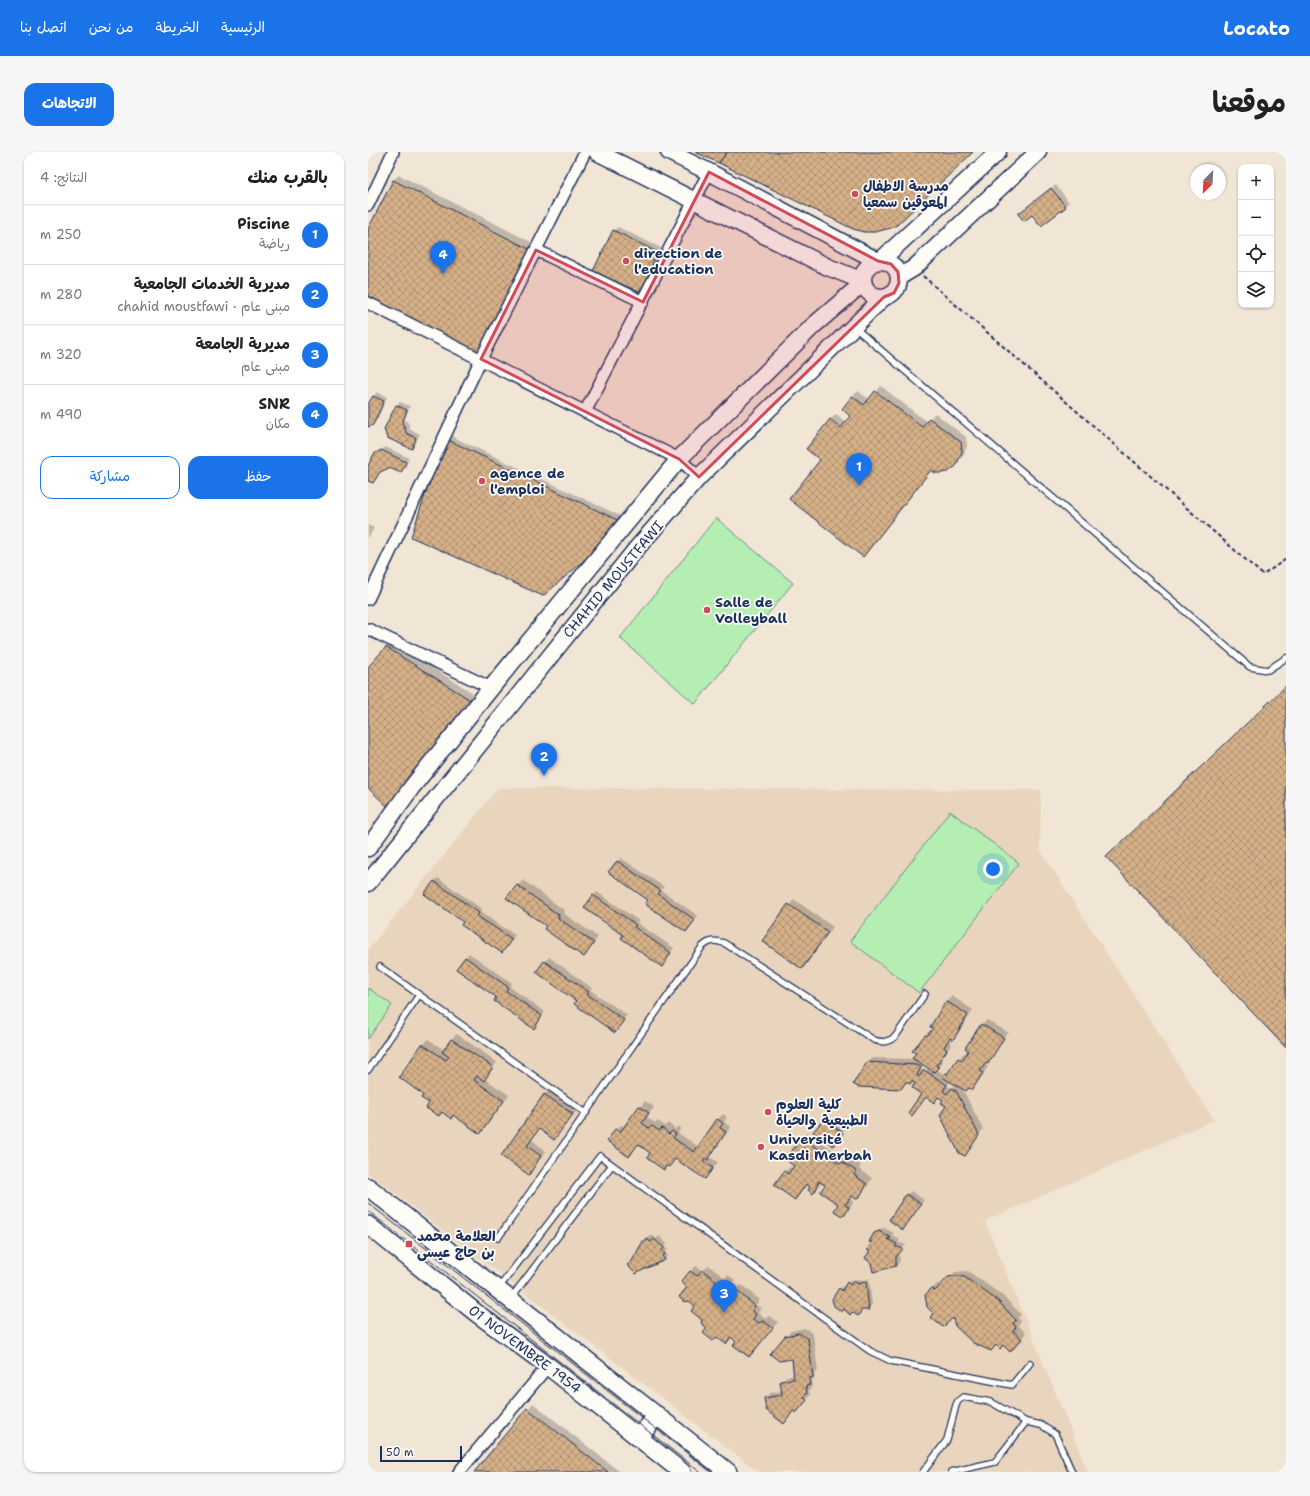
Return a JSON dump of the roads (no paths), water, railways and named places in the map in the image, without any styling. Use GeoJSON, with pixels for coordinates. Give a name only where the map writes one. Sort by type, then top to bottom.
{"type":"FeatureCollection","features":[{"type":"Feature","properties":{"kind":"main road"},"geometry":{"type":"LineString","coordinates":[[597,152],[828,267],[863,282]]}},
{"type":"Feature","properties":{"kind":"main road"},"geometry":{"type":"LineString","coordinates":[[669,152],[879,261],[886,262],[895,267],[899,277],[897,288],[894,293],[884,298],[868,292],[863,282],[865,271],[873,263],[879,261],[998,152]]}},
{"type":"Feature","properties":{"kind":"main road"},"geometry":{"type":"LineString","coordinates":[[899,277],[914,268],[1038,152]]}},
{"type":"Feature","properties":{"kind":"main road","name":"CHAHID MOUSTFAWI"},"geometry":{"type":"LineString","coordinates":[[368,848],[412,787],[491,688],[679,459],[813,326],[863,282]]}},
{"type":"Feature","properties":{"kind":"main road","name":"CHAHID MOUSTFAWI"},"geometry":{"type":"LineString","coordinates":[[368,883],[632,554],[699,477],[884,298]]}},
{"type":"Feature","properties":{"kind":"main road"},"geometry":{"type":"LineString","coordinates":[[368,1187],[728,1472]]}},
{"type":"Feature","properties":{"kind":"main road","name":"01 NOVEMBRE 1954"},"geometry":{"type":"LineString","coordinates":[[368,1225],[475,1312],[548,1366],[682,1472]]}},
{"type":"Feature","properties":{"kind":"main road"},"geometry":{"type":"LineString","coordinates":[[639,1438],[657,1416]]}},
{"type":"Feature","properties":{"kind":"street"},"geometry":{"type":"LineString","coordinates":[[368,205],[394,152]]}},
{"type":"Feature","properties":{"kind":"street"},"geometry":{"type":"LineString","coordinates":[[368,599],[481,359],[585,152]]}},
{"type":"Feature","properties":{"kind":"street"},"geometry":{"type":"LineString","coordinates":[[586,412],[709,172]]}},
{"type":"Feature","properties":{"kind":"street"},"geometry":{"type":"LineString","coordinates":[[536,250],[643,302]]}},
{"type":"Feature","properties":{"kind":"street"},"geometry":{"type":"LineString","coordinates":[[368,303],[679,459],[699,477]]}},
{"type":"Feature","properties":{"kind":"street"},"geometry":{"type":"LineString","coordinates":[[368,629],[491,688]]}},
{"type":"Feature","properties":{"kind":"street"},"geometry":{"type":"LineString","coordinates":[[459,1472],[548,1366]]}},
{"type":"Feature","properties":{"kind":"lane"},"geometry":{"type":"LineString","coordinates":[[854,327],[1250,667],[1268,670],[1286,658]]}},
{"type":"Feature","properties":{"kind":"lane"},"geometry":{"type":"LineString","coordinates":[[498,1238],[702,947],[708,942],[715,940],[724,943],[874,1040],[882,1043],[895,1037],[925,994]]}},
{"type":"Feature","properties":{"kind":"lane"},"geometry":{"type":"LineString","coordinates":[[380,967],[586,1113]]}},
{"type":"Feature","properties":{"kind":"lane"},"geometry":{"type":"LineString","coordinates":[[368,1070],[419,995]]}},
{"type":"Feature","properties":{"kind":"lane"},"geometry":{"type":"LineString","coordinates":[[504,1294],[511,1273],[600,1156],[870,1351],[881,1357],[891,1361],[1012,1385],[1030,1363]]}},
{"type":"Feature","properties":{"kind":"lane"},"geometry":{"type":"LineString","coordinates":[[504,1294],[612,1165]]}},
{"type":"Feature","properties":{"kind":"lane"},"geometry":{"type":"LineString","coordinates":[[923,1472],[947,1440],[956,1405],[963,1397],[991,1402],[1026,1422],[1041,1425],[1055,1434],[1072,1472]]}},
{"type":"Feature","properties":{"kind":"lane"},"geometry":{"type":"LineString","coordinates":[[951,1472],[995,1462],[1026,1422]]}},
{"type":"Feature","properties":{"kind":"tram line"},"geometry":{"type":"LineString","coordinates":[[368,1203],[711,1472]]}},
{"type":"Feature","properties":{"kind":"tram line"},"geometry":{"type":"LineString","coordinates":[[368,1211],[700,1472]]}},
{"type":"Feature","properties":{"kind":"place","name":"مدرسة الاطفال المعوقين سمعيا"},"geometry":{"type":"Point","coordinates":[855,194]}},
{"type":"Feature","properties":{"kind":"place","name":"direction de l'education"},"geometry":{"type":"Point","coordinates":[626,261]}},
{"type":"Feature","properties":{"kind":"place","name":"SNR"},"geometry":{"type":"Point","coordinates":[443,274]}},
{"type":"Feature","properties":{"kind":"place","name":"agence de l'emploi"},"geometry":{"type":"Point","coordinates":[482,481]}},
{"type":"Feature","properties":{"kind":"place","name":"Piscine"},"geometry":{"type":"Point","coordinates":[859,486]}},
{"type":"Feature","properties":{"kind":"place","name":"Salle de Volleyball"},"geometry":{"type":"Point","coordinates":[707,610]}},
{"type":"Feature","properties":{"kind":"place","name":"مديرية الخدمات الجامعية"},"geometry":{"type":"Point","coordinates":[544,776]}},
{"type":"Feature","properties":{"kind":"place","name":"كلية العلوم الطبيعية والحياة"},"geometry":{"type":"Point","coordinates":[768,1112]}},
{"type":"Feature","properties":{"kind":"place","name":"Université Kasdi Merbah"},"geometry":{"type":"Point","coordinates":[761,1147]}},
{"type":"Feature","properties":{"kind":"place","name":"العلامة محمد بن حاج عيسى"},"geometry":{"type":"Point","coordinates":[409,1244]}},
{"type":"Feature","properties":{"kind":"place","name":"مديرية الجامعة"},"geometry":{"type":"Point","coordinates":[724,1313]}}]}
